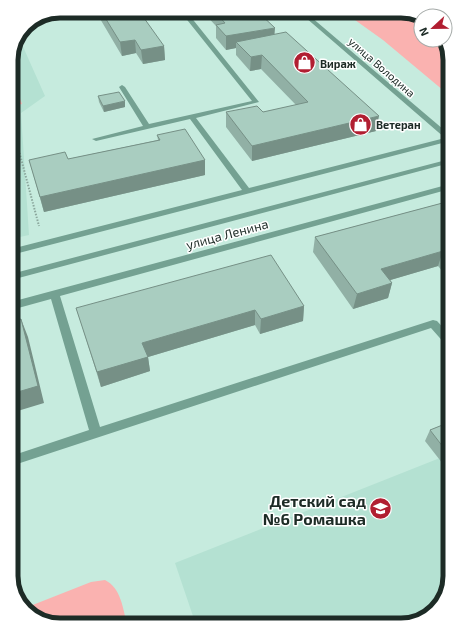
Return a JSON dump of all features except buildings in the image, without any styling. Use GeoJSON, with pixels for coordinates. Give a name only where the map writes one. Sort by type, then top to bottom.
{"type":"FeatureCollection","features":[{"type":"Feature","properties":{"kind":"street"},"geometry":{"type":"LineString","coordinates":[[96,138],[256,102],[189,18]]}},
{"type":"Feature","properties":{"kind":"street","name":"улица Володина"},"geometry":{"type":"LineString","coordinates":[[309,18],[443,133]]}},
{"type":"Feature","properties":{"kind":"street"},"geometry":{"type":"LineString","coordinates":[[122,87],[147,127]]}},
{"type":"Feature","properties":{"kind":"street"},"geometry":{"type":"LineString","coordinates":[[192,117],[246,190]]}},
{"type":"Feature","properties":{"kind":"street"},"geometry":{"type":"LineString","coordinates":[[18,250],[246,190],[443,141]]}},
{"type":"Feature","properties":{"kind":"street"},"geometry":{"type":"LineString","coordinates":[[18,275],[443,164]]}},
{"type":"Feature","properties":{"kind":"street","name":"улица Ленина"},"geometry":{"type":"LineString","coordinates":[[18,304],[443,188]]}},
{"type":"Feature","properties":{"kind":"street"},"geometry":{"type":"LineString","coordinates":[[54,294],[96,432]]}},
{"type":"Feature","properties":{"kind":"street"},"geometry":{"type":"LineString","coordinates":[[18,459],[96,432],[433,324],[443,335]]}},
{"type":"Feature","properties":{"kind":"path"},"geometry":{"type":"LineString","coordinates":[[18,147],[44,244]]}},
{"type":"Feature","properties":{"kind":"shaded area"},"geometry":{"type":"Polygon","coordinates":[[[354,18],[403,18],[413,20],[413,48],[441,48],[443,55],[443,90],[383,40],[354,18]]]}},
{"type":"Feature","properties":{"kind":"shaded area"},"geometry":{"type":"Polygon","coordinates":[[[21,43],[45,96],[21,113],[29,235],[18,237],[18,58],[21,43]]]}},
{"type":"Feature","properties":{"kind":"shaded area"},"geometry":{"type":"Polygon","coordinates":[[[18,93],[22,104],[18,105],[18,93]]]}},
{"type":"Feature","properties":{"kind":"shaded area","name":"Детский сад №6 Ромашка"},"geometry":{"type":"Polygon","coordinates":[[[443,457],[443,581],[440,592],[431,606],[417,615],[406,618],[194,618],[175,563],[443,457]]]}},
{"type":"Feature","properties":{"kind":"shaded area"},"geometry":{"type":"Polygon","coordinates":[[[105,580],[115,588],[118,593],[125,618],[58,618],[42,614],[31,606],[91,582],[105,580]]]}},
{"type":"Feature","properties":{"kind":"place","name":"Вираж"},"geometry":{"type":"Point","coordinates":[305,63]}},
{"type":"Feature","properties":{"kind":"place","name":"Ветеран"},"geometry":{"type":"Point","coordinates":[361,124]}},
{"type":"Feature","properties":{"kind":"place","name":"Детский сад №6 Ромашка"},"geometry":{"type":"Point","coordinates":[381,509]}}]}
